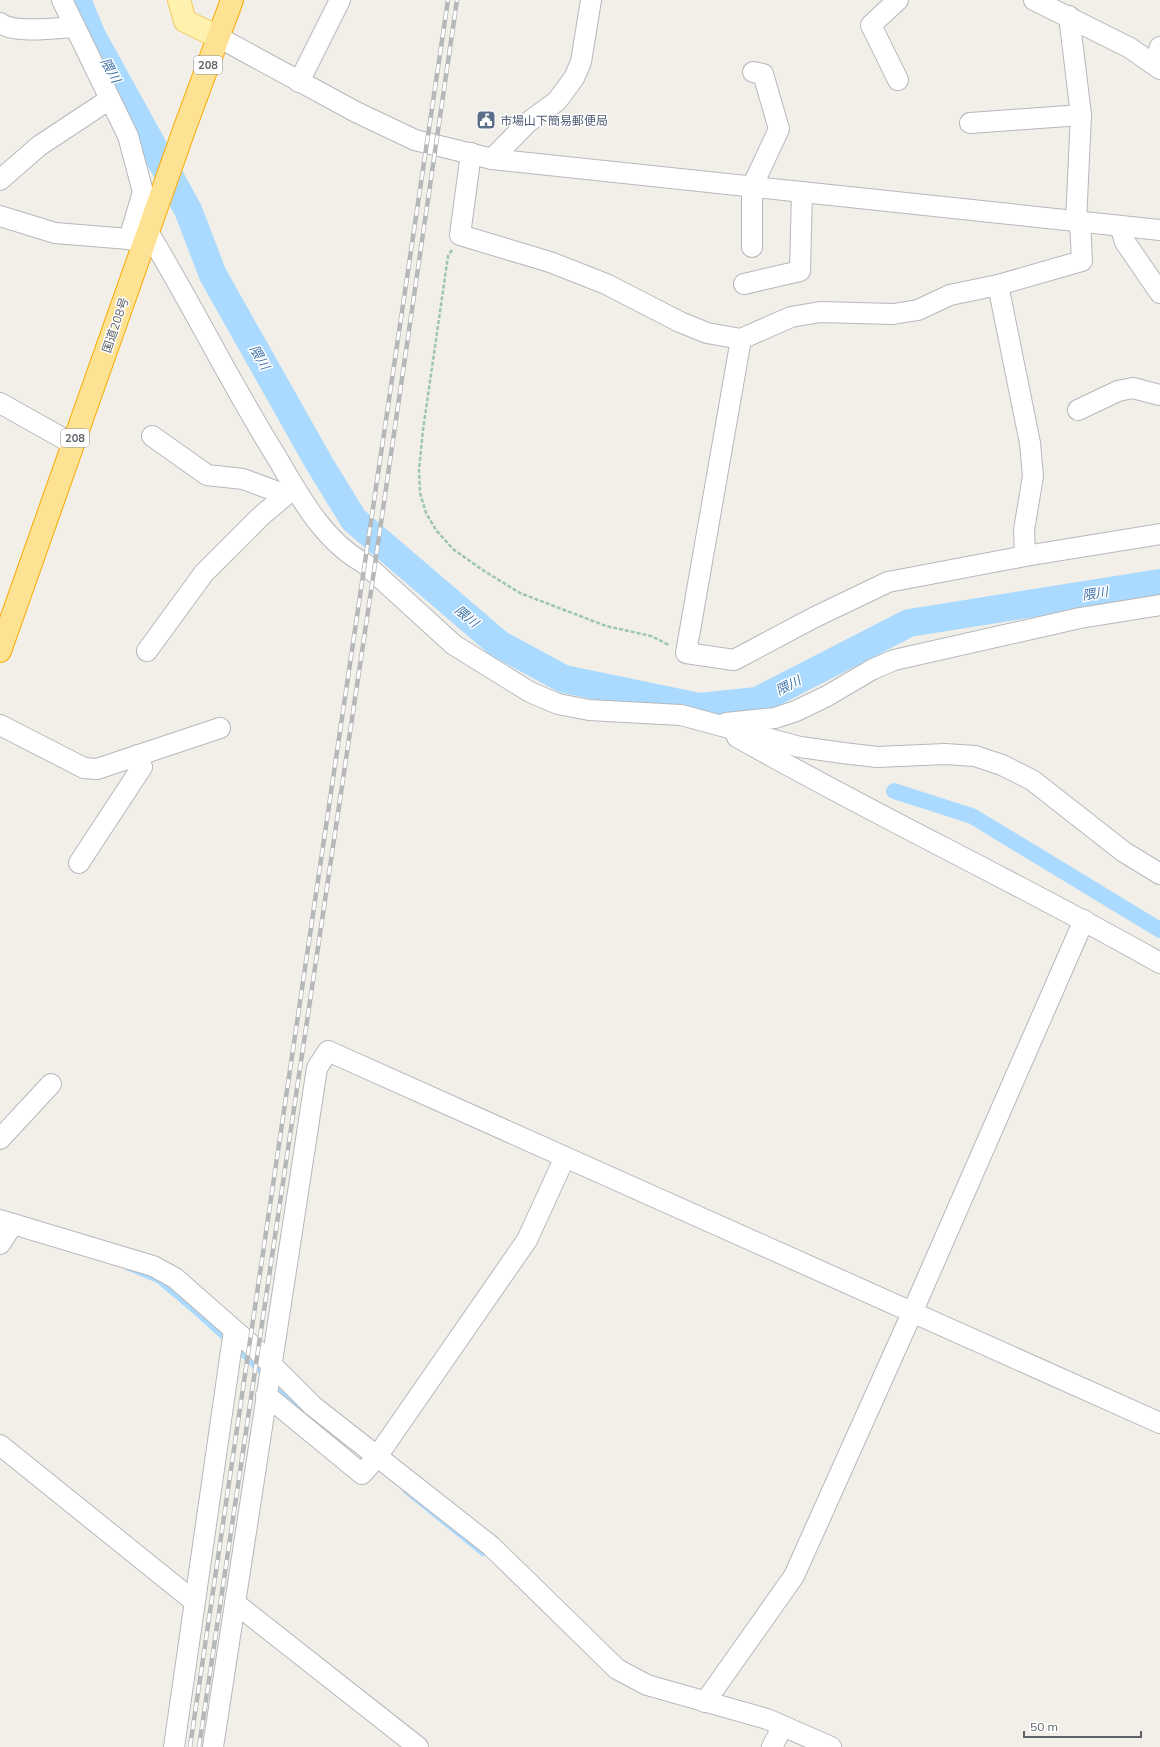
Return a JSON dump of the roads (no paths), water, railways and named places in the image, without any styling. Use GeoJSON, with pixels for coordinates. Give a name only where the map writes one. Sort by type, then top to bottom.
{"type":"FeatureCollection","features":[{"type":"Feature","properties":{"kind":"highway","name":"国道208号"},"geometry":{"type":"LineString","coordinates":[[0,651],[73,444],[143,235],[232,0]]}},
{"type":"Feature","properties":{"kind":"main road"},"geometry":{"type":"LineString","coordinates":[[179,0],[185,21],[218,37]]}},
{"type":"Feature","properties":{"kind":"street"},"geometry":{"type":"LineString","coordinates":[[62,0],[128,136],[143,192],[143,235],[175,276],[250,413],[290,491],[342,547],[352,556],[369,567],[454,644],[530,692],[558,704],[589,710],[681,715],[800,747],[843,753],[877,757],[945,754],[975,756],[1002,765],[1032,780],[1124,852],[1160,874]]}},
{"type":"Feature","properties":{"kind":"street"},"geometry":{"type":"LineString","coordinates":[[299,82],[340,0]]}},
{"type":"Feature","properties":{"kind":"street"},"geometry":{"type":"LineString","coordinates":[[492,159],[527,123],[557,101],[574,78],[581,62],[591,0]]}},
{"type":"Feature","properties":{"kind":"street"},"geometry":{"type":"LineString","coordinates":[[898,0],[871,25],[898,80]]}},
{"type":"Feature","properties":{"kind":"street"},"geometry":{"type":"LineString","coordinates":[[1034,0],[1158,61]]}},
{"type":"Feature","properties":{"kind":"street"},"geometry":{"type":"LineString","coordinates":[[471,153],[460,235],[550,262],[606,284],[680,322],[708,333],[741,339],[791,317],[820,312],[893,314],[918,310],[950,294],[998,285],[1082,261],[1078,222],[1081,115],[1069,16]]}},
{"type":"Feature","properties":{"kind":"street"},"geometry":{"type":"LineString","coordinates":[[0,23],[4,26],[17,29],[75,27]]}},
{"type":"Feature","properties":{"kind":"street"},"geometry":{"type":"LineString","coordinates":[[218,37],[356,112],[415,140],[492,159],[1160,230]]}},
{"type":"Feature","properties":{"kind":"street"},"geometry":{"type":"LineString","coordinates":[[752,247],[752,187],[779,129],[763,74],[753,72]]}},
{"type":"Feature","properties":{"kind":"street"},"geometry":{"type":"LineString","coordinates":[[0,180],[39,146],[110,98]]}},
{"type":"Feature","properties":{"kind":"street"},"geometry":{"type":"LineString","coordinates":[[970,123],[1081,115]]}},
{"type":"Feature","properties":{"kind":"street"},"geometry":{"type":"LineString","coordinates":[[744,284],[800,271],[802,192]]}},
{"type":"Feature","properties":{"kind":"street"},"geometry":{"type":"LineString","coordinates":[[0,216],[54,233],[143,235]]}},
{"type":"Feature","properties":{"kind":"street"},"geometry":{"type":"LineString","coordinates":[[1120,226],[1125,242],[1160,293]]}},
{"type":"Feature","properties":{"kind":"street"},"geometry":{"type":"LineString","coordinates":[[998,285],[1031,450],[1033,476],[1024,530],[1025,556]]}},
{"type":"Feature","properties":{"kind":"street"},"geometry":{"type":"LineString","coordinates":[[741,339],[686,653],[734,660],[813,618],[888,582],[1025,556],[1160,534]]}},
{"type":"Feature","properties":{"kind":"street"},"geometry":{"type":"LineString","coordinates":[[1078,410],[1118,391],[1133,388],[1160,395]]}},
{"type":"Feature","properties":{"kind":"street"},"geometry":{"type":"LineString","coordinates":[[0,403],[73,444]]}},
{"type":"Feature","properties":{"kind":"street"},"geometry":{"type":"LineString","coordinates":[[152,436],[207,475],[243,479],[290,491]]}},
{"type":"Feature","properties":{"kind":"street"},"geometry":{"type":"LineString","coordinates":[[147,651],[204,573],[260,517],[290,491]]}},
{"type":"Feature","properties":{"kind":"street"},"geometry":{"type":"LineString","coordinates":[[712,724],[775,718],[796,711],[827,696],[873,668],[894,660],[1080,618],[1160,605]]}},
{"type":"Feature","properties":{"kind":"street"},"geometry":{"type":"LineString","coordinates":[[712,724],[810,778],[1084,920],[1160,963]]}},
{"type":"Feature","properties":{"kind":"street"},"geometry":{"type":"LineString","coordinates":[[0,725],[84,768],[97,769],[220,728]]}},
{"type":"Feature","properties":{"kind":"street"},"geometry":{"type":"LineString","coordinates":[[79,863],[142,767],[138,755]]}},
{"type":"Feature","properties":{"kind":"street"},"geometry":{"type":"LineString","coordinates":[[705,1702],[794,1576],[912,1313],[1084,920]]}},
{"type":"Feature","properties":{"kind":"street"},"geometry":{"type":"LineString","coordinates":[[213,1747],[270,1365],[317,1068],[328,1052],[1160,1423]]}},
{"type":"Feature","properties":{"kind":"street"},"geometry":{"type":"LineString","coordinates":[[0,1139],[51,1084]]}},
{"type":"Feature","properties":{"kind":"street"},"geometry":{"type":"LineString","coordinates":[[266,1395],[362,1474],[376,1458],[527,1240],[564,1157]]}},
{"type":"Feature","properties":{"kind":"street"},"geometry":{"type":"LineString","coordinates":[[0,1244],[7,1222],[153,1266],[174,1278],[257,1350],[270,1365],[313,1406],[376,1458],[491,1546],[617,1669],[647,1685],[767,1719],[831,1747]]}},
{"type":"Feature","properties":{"kind":"street"},"geometry":{"type":"LineString","coordinates":[[174,1747],[234,1330]]}},
{"type":"Feature","properties":{"kind":"street"},"geometry":{"type":"LineString","coordinates":[[0,1445],[194,1602]]}},
{"type":"Feature","properties":{"kind":"street"},"geometry":{"type":"LineString","coordinates":[[235,1603],[418,1747]]}},
{"type":"Feature","properties":{"kind":"street"},"geometry":{"type":"LineString","coordinates":[[772,1747],[783,1726]]}},
{"type":"Feature","properties":{"kind":"waterway","name":"隈川"},"geometry":{"type":"LineString","coordinates":[[77,0],[92,36],[188,210],[213,275],[319,463],[354,520],[499,644],[564,679],[699,707],[757,701],[909,623],[1160,583]]}},
{"type":"Feature","properties":{"kind":"waterway"},"geometry":{"type":"LineString","coordinates":[[894,791],[972,816],[1160,930]]}},
{"type":"Feature","properties":{"kind":"waterway"},"geometry":{"type":"LineString","coordinates":[[127,1268],[158,1281],[227,1341]]}},
{"type":"Feature","properties":{"kind":"waterway"},"geometry":{"type":"LineString","coordinates":[[237,1350],[265,1376]]}},
{"type":"Feature","properties":{"kind":"waterway"},"geometry":{"type":"LineString","coordinates":[[275,1385],[301,1408]]}},
{"type":"Feature","properties":{"kind":"waterway"},"geometry":{"type":"LineString","coordinates":[[405,1491],[483,1554]]}},
{"type":"Feature","properties":{"kind":"railway"},"geometry":{"type":"LineString","coordinates":[[190,1747],[448,0]]}},
{"type":"Feature","properties":{"kind":"railway"},"geometry":{"type":"LineString","coordinates":[[199,1747],[374,571],[457,0]]}},
{"type":"Feature","properties":{"kind":"place","name":"市場山下簡易郵便局"},"geometry":{"type":"Point","coordinates":[486,120]}}]}
